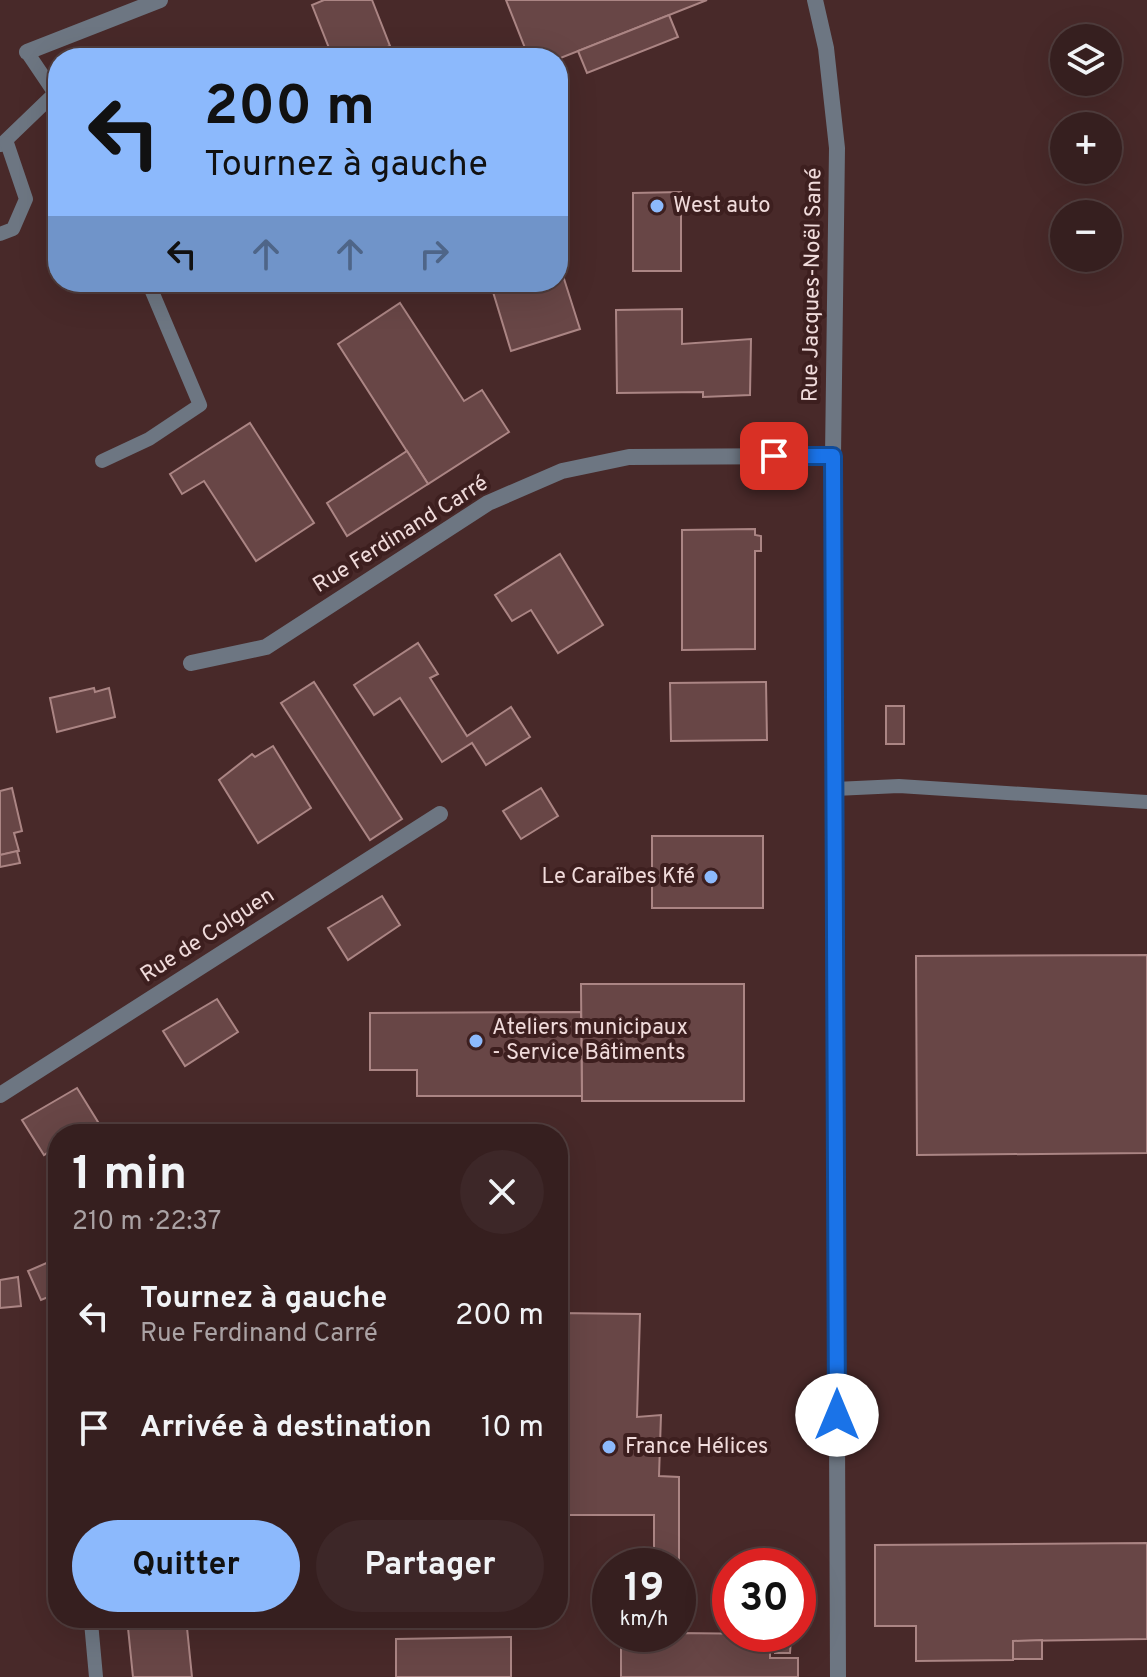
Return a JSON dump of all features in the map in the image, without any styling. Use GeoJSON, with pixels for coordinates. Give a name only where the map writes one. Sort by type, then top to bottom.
{"type":"FeatureCollection","features":[{"type":"Feature","properties":{"kind":"street"},"geometry":{"type":"LineString","coordinates":[[27,52],[160,0]]}},
{"type":"Feature","properties":{"kind":"street","name":"Rue Jacques-Noël Sané"},"geometry":{"type":"LineString","coordinates":[[815,0],[826,48],[837,148],[833,456],[838,1677]]}},
{"type":"Feature","properties":{"kind":"street","name":"Rue Ferdinand Carré"},"geometry":{"type":"LineString","coordinates":[[191,663],[266,647],[488,503],[562,471],[629,457],[833,456]]}},
{"type":"Feature","properties":{"kind":"street","name":"Rue de Colguen"},"geometry":{"type":"LineString","coordinates":[[0,1095],[440,814]]}},
{"type":"Feature","properties":{"kind":"lane"},"geometry":{"type":"LineString","coordinates":[[27,52],[48,83]]}},
{"type":"Feature","properties":{"kind":"lane"},"geometry":{"type":"LineString","coordinates":[[0,234],[13,229],[26,199],[4,145],[48,103]]}},
{"type":"Feature","properties":{"kind":"lane"},"geometry":{"type":"LineString","coordinates":[[102,461],[149,439],[200,405],[152,292]]}},
{"type":"Feature","properties":{"kind":"lane"},"geometry":{"type":"LineString","coordinates":[[835,789],[899,786],[1147,802]]}},
{"type":"Feature","properties":{"kind":"lane"},"geometry":{"type":"LineString","coordinates":[[92,1628],[96,1677]]}},
{"type":"Feature","properties":{"kind":"building"},"geometry":{"type":"Polygon","coordinates":[[[324,0],[372,0],[390,46],[329,48],[312,5],[324,0]]]}},
{"type":"Feature","properties":{"kind":"building"},"geometry":{"type":"Polygon","coordinates":[[[506,0],[707,0],[568,55],[568,48],[525,48],[506,0]]]}},
{"type":"Feature","properties":{"kind":"building"},"geometry":{"type":"Polygon","coordinates":[[[669,15],[678,37],[587,73],[578,51],[669,15]]]}},
{"type":"Feature","properties":{"kind":"building"},"geometry":{"type":"Polygon","coordinates":[[[681,192],[681,271],[633,271],[633,193],[681,192]]]}},
{"type":"Feature","properties":{"kind":"building"},"geometry":{"type":"Polygon","coordinates":[[[568,291],[580,329],[511,351],[493,292],[568,291]]]}},
{"type":"Feature","properties":{"kind":"building"},"geometry":{"type":"Polygon","coordinates":[[[400,303],[464,401],[482,390],[509,432],[428,484],[338,344],[400,303]]]}},
{"type":"Feature","properties":{"kind":"building"},"geometry":{"type":"Polygon","coordinates":[[[682,309],[682,344],[751,339],[750,395],[703,397],[703,392],[617,393],[616,310],[682,309]]]}},
{"type":"Feature","properties":{"kind":"building"},"geometry":{"type":"Polygon","coordinates":[[[250,423],[314,523],[256,561],[204,481],[182,494],[170,474],[250,423]]]}},
{"type":"Feature","properties":{"kind":"building"},"geometry":{"type":"Polygon","coordinates":[[[407,451],[428,484],[347,536],[327,503],[407,451]]]}},
{"type":"Feature","properties":{"kind":"building"},"geometry":{"type":"Polygon","coordinates":[[[755,529],[755,535],[761,536],[761,551],[755,551],[755,649],[682,650],[682,530],[755,529]]]}},
{"type":"Feature","properties":{"kind":"building"},"geometry":{"type":"Polygon","coordinates":[[[560,554],[603,625],[558,653],[531,610],[512,621],[495,595],[560,554]]]}},
{"type":"Feature","properties":{"kind":"building"},"geometry":{"type":"Polygon","coordinates":[[[418,643],[438,674],[430,678],[467,736],[511,707],[530,737],[486,765],[472,743],[442,762],[400,698],[374,715],[354,685],[418,643]]]}},
{"type":"Feature","properties":{"kind":"building"},"geometry":{"type":"Polygon","coordinates":[[[314,682],[402,819],[370,840],[281,703],[314,682]]]}},
{"type":"Feature","properties":{"kind":"building"},"geometry":{"type":"Polygon","coordinates":[[[766,682],[767,740],[671,741],[670,683],[766,682]]]}},
{"type":"Feature","properties":{"kind":"building"},"geometry":{"type":"Polygon","coordinates":[[[94,688],[95,692],[109,688],[115,717],[57,732],[50,698],[94,688]]]}},
{"type":"Feature","properties":{"kind":"building"},"geometry":{"type":"Polygon","coordinates":[[[886,706],[904,706],[904,744],[886,744],[886,706]]]}},
{"type":"Feature","properties":{"kind":"building"},"geometry":{"type":"Polygon","coordinates":[[[273,746],[311,808],[258,843],[219,780],[252,754],[255,757],[273,746]]]}},
{"type":"Feature","properties":{"kind":"building"},"geometry":{"type":"Polygon","coordinates":[[[12,788],[22,831],[14,833],[19,851],[0,855],[0,791],[12,788]]]}},
{"type":"Feature","properties":{"kind":"building"},"geometry":{"type":"Polygon","coordinates":[[[541,788],[558,816],[521,839],[503,811],[541,788]]]}},
{"type":"Feature","properties":{"kind":"building"},"geometry":{"type":"Polygon","coordinates":[[[652,836],[763,836],[763,908],[652,908],[652,836]]]}},
{"type":"Feature","properties":{"kind":"building"},"geometry":{"type":"Polygon","coordinates":[[[17,851],[20,863],[0,867],[0,855],[17,851]]]}},
{"type":"Feature","properties":{"kind":"building"},"geometry":{"type":"Polygon","coordinates":[[[382,896],[400,925],[348,960],[328,928],[382,896]]]}},
{"type":"Feature","properties":{"kind":"building"},"geometry":{"type":"Polygon","coordinates":[[[1147,955],[1147,1153],[917,1155],[916,956],[1147,955]]]}},
{"type":"Feature","properties":{"kind":"building"},"geometry":{"type":"Polygon","coordinates":[[[581,984],[744,984],[744,1101],[582,1101],[581,984]]]}},
{"type":"Feature","properties":{"kind":"building"},"geometry":{"type":"Polygon","coordinates":[[[217,999],[238,1032],[185,1066],[163,1031],[217,999]]]}},
{"type":"Feature","properties":{"kind":"building","name":"Ateliers municipaux - Service Bâtiments"},"geometry":{"type":"Polygon","coordinates":[[[581,1012],[582,1096],[417,1096],[417,1070],[370,1070],[370,1013],[581,1012]]]}},
{"type":"Feature","properties":{"kind":"building"},"geometry":{"type":"Polygon","coordinates":[[[77,1088],[98,1122],[48,1124],[48,1152],[44,1155],[22,1120],[77,1088]]]}},
{"type":"Feature","properties":{"kind":"building"},"geometry":{"type":"Polygon","coordinates":[[[48,1262],[48,1297],[41,1300],[28,1271],[48,1262]]]}},
{"type":"Feature","properties":{"kind":"building"},"geometry":{"type":"Polygon","coordinates":[[[18,1277],[21,1306],[0,1308],[0,1280],[18,1277]]]}},
{"type":"Feature","properties":{"kind":"building","name":"France Hélices"},"geometry":{"type":"Polygon","coordinates":[[[568,1313],[640,1314],[637,1417],[661,1415],[659,1476],[679,1477],[679,1548],[654,1548],[654,1515],[568,1515],[568,1313]]]}},
{"type":"Feature","properties":{"kind":"building"},"geometry":{"type":"Polygon","coordinates":[[[1147,1543],[1147,1639],[1013,1641],[1013,1660],[916,1661],[916,1626],[875,1626],[875,1545],[1147,1543]]]}},
{"type":"Feature","properties":{"kind":"building"},"geometry":{"type":"Polygon","coordinates":[[[128,1628],[187,1628],[192,1677],[133,1677],[128,1628]]]}},
{"type":"Feature","properties":{"kind":"building"},"geometry":{"type":"Polygon","coordinates":[[[696,1633],[712,1633],[712,1652],[770,1652],[770,1658],[798,1658],[798,1677],[621,1677],[621,1652],[696,1652],[696,1633]]]}},
{"type":"Feature","properties":{"kind":"building"},"geometry":{"type":"Polygon","coordinates":[[[511,1637],[511,1677],[396,1677],[396,1639],[511,1637]]]}},
{"type":"Feature","properties":{"kind":"building"},"geometry":{"type":"Polygon","coordinates":[[[1042,1640],[1042,1659],[1013,1659],[1013,1641],[1042,1640]]]}},
{"type":"Feature","properties":{"kind":"place","name":"West auto"},"geometry":{"type":"Point","coordinates":[657,206]}},
{"type":"Feature","properties":{"kind":"place","name":"Le Caraïbes Kfé"},"geometry":{"type":"Point","coordinates":[711,877]}},
{"type":"Feature","properties":{"kind":"place","name":"Ateliers municipaux - Service Bâtiments"},"geometry":{"type":"Point","coordinates":[476,1041]}},
{"type":"Feature","properties":{"kind":"place","name":"France Hélices"},"geometry":{"type":"Point","coordinates":[609,1447]}},
{"type":"Feature","properties":{"kind":"route"},"geometry":{"type":"LineString","coordinates":[[774,456],[833,456],[837,1415]]}}]}
